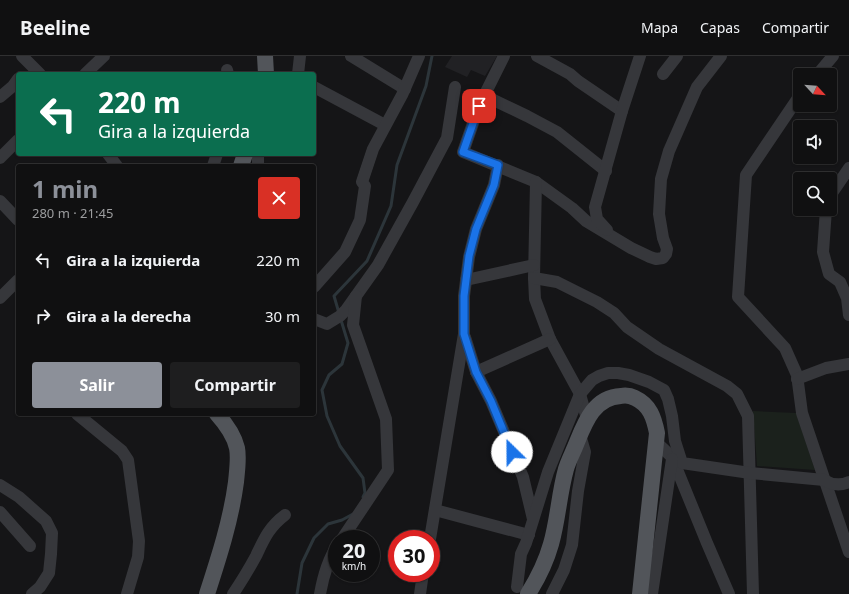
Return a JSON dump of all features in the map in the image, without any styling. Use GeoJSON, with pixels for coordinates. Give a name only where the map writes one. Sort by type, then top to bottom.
{"type":"FeatureCollection","features":[{"type":"Feature","properties":{"kind":"main road"},"geometry":{"type":"LineString","coordinates":[[265,56],[266,72]]}},
{"type":"Feature","properties":{"kind":"main road"},"geometry":{"type":"LineString","coordinates":[[523,590],[540,574],[548,556],[566,469],[587,419],[600,402],[607,398],[616,396],[630,396],[648,407],[654,418],[657,432],[640,594]]}},
{"type":"Feature","properties":{"kind":"main road"},"geometry":{"type":"LineString","coordinates":[[207,594],[228,524],[238,464],[237,449],[233,438],[228,428],[219,416]]}},
{"type":"Feature","properties":{"kind":"street"},"geometry":{"type":"LineString","coordinates":[[87,72],[104,56]]}},
{"type":"Feature","properties":{"kind":"street"},"geometry":{"type":"LineString","coordinates":[[298,72],[300,56]]}},
{"type":"Feature","properties":{"kind":"street"},"geometry":{"type":"LineString","coordinates":[[351,56],[404,89]]}},
{"type":"Feature","properties":{"kind":"street"},"geometry":{"type":"LineString","coordinates":[[316,285],[345,252],[360,220],[365,186],[362,182],[373,149],[419,56]]}},
{"type":"Feature","properties":{"kind":"street"},"geometry":{"type":"LineString","coordinates":[[504,56],[479,106],[463,152],[498,165],[536,182],[572,208],[586,221],[650,258],[656,259],[663,258],[667,249],[663,238],[659,214],[661,179],[669,152],[697,87],[721,56]]}},
{"type":"Feature","properties":{"kind":"street"},"geometry":{"type":"LineString","coordinates":[[537,56],[570,74],[622,112]]}},
{"type":"Feature","properties":{"kind":"street"},"geometry":{"type":"LineString","coordinates":[[614,238],[597,219],[595,207],[622,112],[640,56]]}},
{"type":"Feature","properties":{"kind":"street"},"geometry":{"type":"LineString","coordinates":[[663,74],[677,56]]}},
{"type":"Feature","properties":{"kind":"street"},"geometry":{"type":"LineString","coordinates":[[823,68],[833,56]]}},
{"type":"Feature","properties":{"kind":"street"},"geometry":{"type":"LineString","coordinates":[[21,72],[23,57]]}},
{"type":"Feature","properties":{"kind":"street"},"geometry":{"type":"LineString","coordinates":[[23,57],[38,72]]}},
{"type":"Feature","properties":{"kind":"street"},"geometry":{"type":"LineString","coordinates":[[0,97],[16,82]]}},
{"type":"Feature","properties":{"kind":"street"},"geometry":{"type":"LineString","coordinates":[[316,320],[327,324],[340,316],[346,310],[378,265],[447,138],[455,87]]}},
{"type":"Feature","properties":{"kind":"street"},"geometry":{"type":"LineString","coordinates":[[316,88],[385,125]]}},
{"type":"Feature","properties":{"kind":"street"},"geometry":{"type":"LineString","coordinates":[[485,96],[557,132],[606,171]]}},
{"type":"Feature","properties":{"kind":"street"},"geometry":{"type":"LineString","coordinates":[[793,105],[746,175],[738,297],[785,348],[797,379],[802,413],[849,552]]}},
{"type":"Feature","properties":{"kind":"street"},"geometry":{"type":"LineString","coordinates":[[0,158],[16,142]]}},
{"type":"Feature","properties":{"kind":"street"},"geometry":{"type":"LineString","coordinates":[[432,530],[464,334],[466,280],[469,256],[476,229],[494,185],[498,165]]}},
{"type":"Feature","properties":{"kind":"street"},"geometry":{"type":"LineString","coordinates":[[837,186],[849,168]]}},
{"type":"Feature","properties":{"kind":"street"},"geometry":{"type":"LineString","coordinates":[[536,182],[534,265],[535,299],[550,338],[580,394],[587,419]]}},
{"type":"Feature","properties":{"kind":"street"},"geometry":{"type":"LineString","coordinates":[[0,201],[16,218]]}},
{"type":"Feature","properties":{"kind":"street"},"geometry":{"type":"LineString","coordinates":[[826,216],[823,252],[829,274],[844,282],[849,315]]}},
{"type":"Feature","properties":{"kind":"street"},"geometry":{"type":"LineString","coordinates":[[466,280],[534,265]]}},
{"type":"Feature","properties":{"kind":"street"},"geometry":{"type":"LineString","coordinates":[[534,278],[557,282],[597,302],[614,313],[626,327],[659,349],[705,373],[727,386],[737,394],[748,416],[753,594]]}},
{"type":"Feature","properties":{"kind":"street"},"geometry":{"type":"LineString","coordinates":[[0,298],[16,282]]}},
{"type":"Feature","properties":{"kind":"street"},"geometry":{"type":"LineString","coordinates":[[348,530],[388,470],[386,418],[353,325],[357,293]]}},
{"type":"Feature","properties":{"kind":"street"},"geometry":{"type":"LineString","coordinates":[[464,334],[476,372],[491,401],[523,477],[534,519]]}},
{"type":"Feature","properties":{"kind":"street"},"geometry":{"type":"LineString","coordinates":[[476,372],[550,338]]}},
{"type":"Feature","properties":{"kind":"street"},"geometry":{"type":"LineString","coordinates":[[797,379],[826,368],[849,364]]}},
{"type":"Feature","properties":{"kind":"street"},"geometry":{"type":"LineString","coordinates":[[523,590],[521,554],[529,535],[548,472],[580,394],[592,380],[608,373],[618,373],[649,382],[664,390],[672,416],[678,460],[707,543],[729,594]]}},
{"type":"Feature","properties":{"kind":"street"},"geometry":{"type":"LineString","coordinates":[[79,416],[122,451],[128,460],[138,541],[138,557],[127,594]]}},
{"type":"Feature","properties":{"kind":"street"},"geometry":{"type":"LineString","coordinates":[[552,594],[564,570],[572,545],[578,491],[585,452],[580,435]]}},
{"type":"Feature","properties":{"kind":"street"},"geometry":{"type":"LineString","coordinates":[[656,442],[678,460],[750,473],[824,480],[832,484],[844,484],[849,482]]}},
{"type":"Feature","properties":{"kind":"street"},"geometry":{"type":"LineString","coordinates":[[652,594],[678,460]]}},
{"type":"Feature","properties":{"kind":"street"},"geometry":{"type":"LineString","coordinates":[[0,485],[19,497],[46,521],[52,533],[49,573],[40,587],[32,594]]}},
{"type":"Feature","properties":{"kind":"street"},"geometry":{"type":"LineString","coordinates":[[435,510],[529,535]]}},
{"type":"Feature","properties":{"kind":"street"},"geometry":{"type":"LineString","coordinates":[[0,512],[30,546]]}},
{"type":"Feature","properties":{"kind":"street"},"geometry":{"type":"LineString","coordinates":[[233,594],[241,582],[266,534],[285,515]]}},
{"type":"Feature","properties":{"kind":"street"},"geometry":{"type":"LineString","coordinates":[[320,594],[328,564]]}},
{"type":"Feature","properties":{"kind":"street"},"geometry":{"type":"LineString","coordinates":[[420,594],[422,582]]}},
{"type":"Feature","properties":{"kind":"shaded area"},"geometry":{"type":"Polygon","coordinates":[[[452,56],[497,56],[485,76],[471,70],[467,77],[445,67],[452,56]]]}},
{"type":"Feature","properties":{"kind":"shaded area"},"geometry":{"type":"Polygon","coordinates":[[[753,411],[796,413],[815,470],[757,466],[753,411]]]}},
{"type":"Feature","properties":{"kind":"waterway"},"geometry":{"type":"LineString","coordinates":[[339,313],[334,296],[367,261],[391,206],[397,165],[426,86],[432,56]]}},
{"type":"Feature","properties":{"kind":"waterway"},"geometry":{"type":"LineString","coordinates":[[341,320],[348,343],[342,364],[329,375],[322,390],[327,416],[340,446],[363,478],[365,493],[363,497]]}},
{"type":"Feature","properties":{"kind":"waterway"},"geometry":{"type":"LineString","coordinates":[[297,594],[302,563],[314,538],[328,524],[342,520],[353,514]]}},
{"type":"Feature","properties":{"kind":"route"},"geometry":{"type":"LineString","coordinates":[[479,106],[463,152],[498,165],[494,185],[476,229],[469,256],[464,296],[464,334],[476,372],[491,401],[512,452]]}}]}
